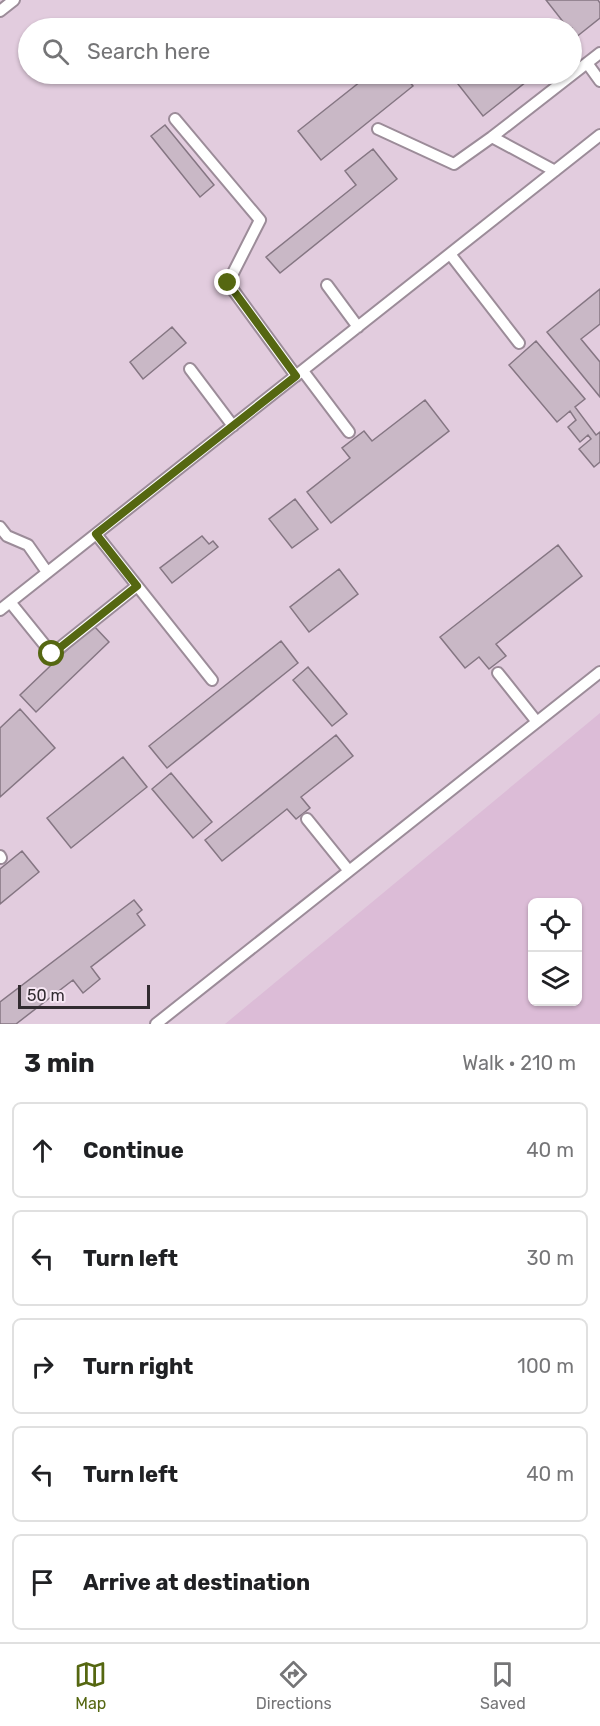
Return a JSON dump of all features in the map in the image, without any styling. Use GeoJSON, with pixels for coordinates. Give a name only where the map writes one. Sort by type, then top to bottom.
{"type":"FeatureCollection","features":[{"type":"Feature","properties":{"kind":"lane"},"geometry":{"type":"LineString","coordinates":[[0,11],[14,0]]}},
{"type":"Feature","properties":{"kind":"lane"},"geometry":{"type":"LineString","coordinates":[[582,67],[600,53]]}},
{"type":"Feature","properties":{"kind":"lane"},"geometry":{"type":"LineString","coordinates":[[587,63],[600,81]]}},
{"type":"Feature","properties":{"kind":"lane"},"geometry":{"type":"LineString","coordinates":[[378,129],[454,164],[560,84]]}},
{"type":"Feature","properties":{"kind":"lane"},"geometry":{"type":"LineString","coordinates":[[175,119],[260,220],[228,283],[349,432]]}},
{"type":"Feature","properties":{"kind":"lane"},"geometry":{"type":"LineString","coordinates":[[0,610],[600,135]]}},
{"type":"Feature","properties":{"kind":"lane"},"geometry":{"type":"LineString","coordinates":[[492,137],[555,171]]}},
{"type":"Feature","properties":{"kind":"lane"},"geometry":{"type":"LineString","coordinates":[[450,254],[519,343]]}},
{"type":"Feature","properties":{"kind":"lane"},"geometry":{"type":"LineString","coordinates":[[327,285],[358,327]]}},
{"type":"Feature","properties":{"kind":"lane"},"geometry":{"type":"LineString","coordinates":[[190,369],[233,426]]}},
{"type":"Feature","properties":{"kind":"lane"},"geometry":{"type":"LineString","coordinates":[[0,527],[7,536],[28,545],[47,572]]}},
{"type":"Feature","properties":{"kind":"lane"},"geometry":{"type":"LineString","coordinates":[[96,534],[212,680]]}},
{"type":"Feature","properties":{"kind":"lane"},"geometry":{"type":"LineString","coordinates":[[10,602],[52,654],[137,586]]}},
{"type":"Feature","properties":{"kind":"lane"},"geometry":{"type":"LineString","coordinates":[[156,1024],[600,672]]}},
{"type":"Feature","properties":{"kind":"lane"},"geometry":{"type":"LineString","coordinates":[[498,673],[537,722]]}},
{"type":"Feature","properties":{"kind":"lane"},"geometry":{"type":"LineString","coordinates":[[307,819],[349,871]]}},
{"type":"Feature","properties":{"kind":"shaded area"},"geometry":{"type":"Polygon","coordinates":[[[0,0],[600,0],[600,1024],[0,1024],[0,0]]]}},
{"type":"Feature","properties":{"kind":"shaded area"},"geometry":{"type":"Polygon","coordinates":[[[600,713],[600,1024],[225,1024],[600,713]]]}},
{"type":"Feature","properties":{"kind":"building"},"geometry":{"type":"Polygon","coordinates":[[[546,0],[598,0],[600,3],[600,18],[582,32],[582,18],[560,18],[546,0]]]}},
{"type":"Feature","properties":{"kind":"building"},"geometry":{"type":"Polygon","coordinates":[[[357,84],[411,84],[413,86],[321,160],[298,131],[357,84]]]}},
{"type":"Feature","properties":{"kind":"building"},"geometry":{"type":"Polygon","coordinates":[[[458,84],[523,84],[483,116],[458,84]]]}},
{"type":"Feature","properties":{"kind":"building"},"geometry":{"type":"Polygon","coordinates":[[[165,125],[214,185],[200,197],[151,136],[165,125]]]}},
{"type":"Feature","properties":{"kind":"building"},"geometry":{"type":"Polygon","coordinates":[[[373,149],[397,179],[280,273],[266,257],[356,185],[345,171],[373,149]]]}},
{"type":"Feature","properties":{"kind":"building"},"geometry":{"type":"Polygon","coordinates":[[[600,289],[600,324],[581,339],[600,362],[600,397],[547,332],[600,289]]]}},
{"type":"Feature","properties":{"kind":"building"},"geometry":{"type":"Polygon","coordinates":[[[172,327],[186,343],[143,379],[130,362],[172,327]]]}},
{"type":"Feature","properties":{"kind":"building"},"geometry":{"type":"Polygon","coordinates":[[[536,341],[585,399],[575,407],[596,435],[600,432],[600,462],[594,467],[579,449],[591,439],[588,435],[580,442],[568,427],[576,420],[570,411],[557,422],[509,365],[536,341]]]}},
{"type":"Feature","properties":{"kind":"building"},"geometry":{"type":"Polygon","coordinates":[[[425,400],[449,431],[331,523],[307,492],[350,458],[342,448],[364,431],[372,441],[425,400]]]}},
{"type":"Feature","properties":{"kind":"building"},"geometry":{"type":"Polygon","coordinates":[[[295,499],[318,529],[292,548],[269,519],[295,499]]]}},
{"type":"Feature","properties":{"kind":"building"},"geometry":{"type":"Polygon","coordinates":[[[202,536],[209,544],[213,541],[218,547],[172,583],[160,568],[202,536]]]}},
{"type":"Feature","properties":{"kind":"building"},"geometry":{"type":"Polygon","coordinates":[[[558,545],[582,576],[496,644],[506,656],[489,669],[479,657],[465,668],[440,637],[558,545]]]}},
{"type":"Feature","properties":{"kind":"building"},"geometry":{"type":"Polygon","coordinates":[[[339,569],[358,594],[309,632],[290,607],[339,569]]]}},
{"type":"Feature","properties":{"kind":"building"},"geometry":{"type":"Polygon","coordinates":[[[93,625],[109,642],[36,712],[20,695],[93,625]]]}},
{"type":"Feature","properties":{"kind":"building"},"geometry":{"type":"Polygon","coordinates":[[[281,641],[298,663],[167,768],[149,746],[281,641]]]}},
{"type":"Feature","properties":{"kind":"building"},"geometry":{"type":"Polygon","coordinates":[[[308,667],[347,714],[332,726],[293,680],[308,667]]]}},
{"type":"Feature","properties":{"kind":"building"},"geometry":{"type":"Polygon","coordinates":[[[20,709],[55,748],[0,797],[0,728],[20,709]]]}},
{"type":"Feature","properties":{"kind":"building"},"geometry":{"type":"Polygon","coordinates":[[[336,735],[353,756],[301,797],[310,808],[296,819],[287,809],[222,861],[205,840],[336,735]]]}},
{"type":"Feature","properties":{"kind":"building"},"geometry":{"type":"Polygon","coordinates":[[[123,757],[147,787],[71,848],[47,818],[123,757]]]}},
{"type":"Feature","properties":{"kind":"building"},"geometry":{"type":"Polygon","coordinates":[[[171,773],[212,822],[193,838],[152,789],[171,773]]]}},
{"type":"Feature","properties":{"kind":"building"},"geometry":{"type":"Polygon","coordinates":[[[22,851],[39,872],[0,904],[0,869],[22,851]]]}},
{"type":"Feature","properties":{"kind":"building"},"geometry":{"type":"Polygon","coordinates":[[[134,900],[142,910],[137,914],[145,925],[91,967],[100,979],[83,993],[73,980],[16,1024],[0,1024],[0,1002],[134,900]]]}},
{"type":"Feature","properties":{"kind":"route"},"geometry":{"type":"LineString","coordinates":[[52,654],[137,586],[96,534],[296,376],[228,283]]}}]}
